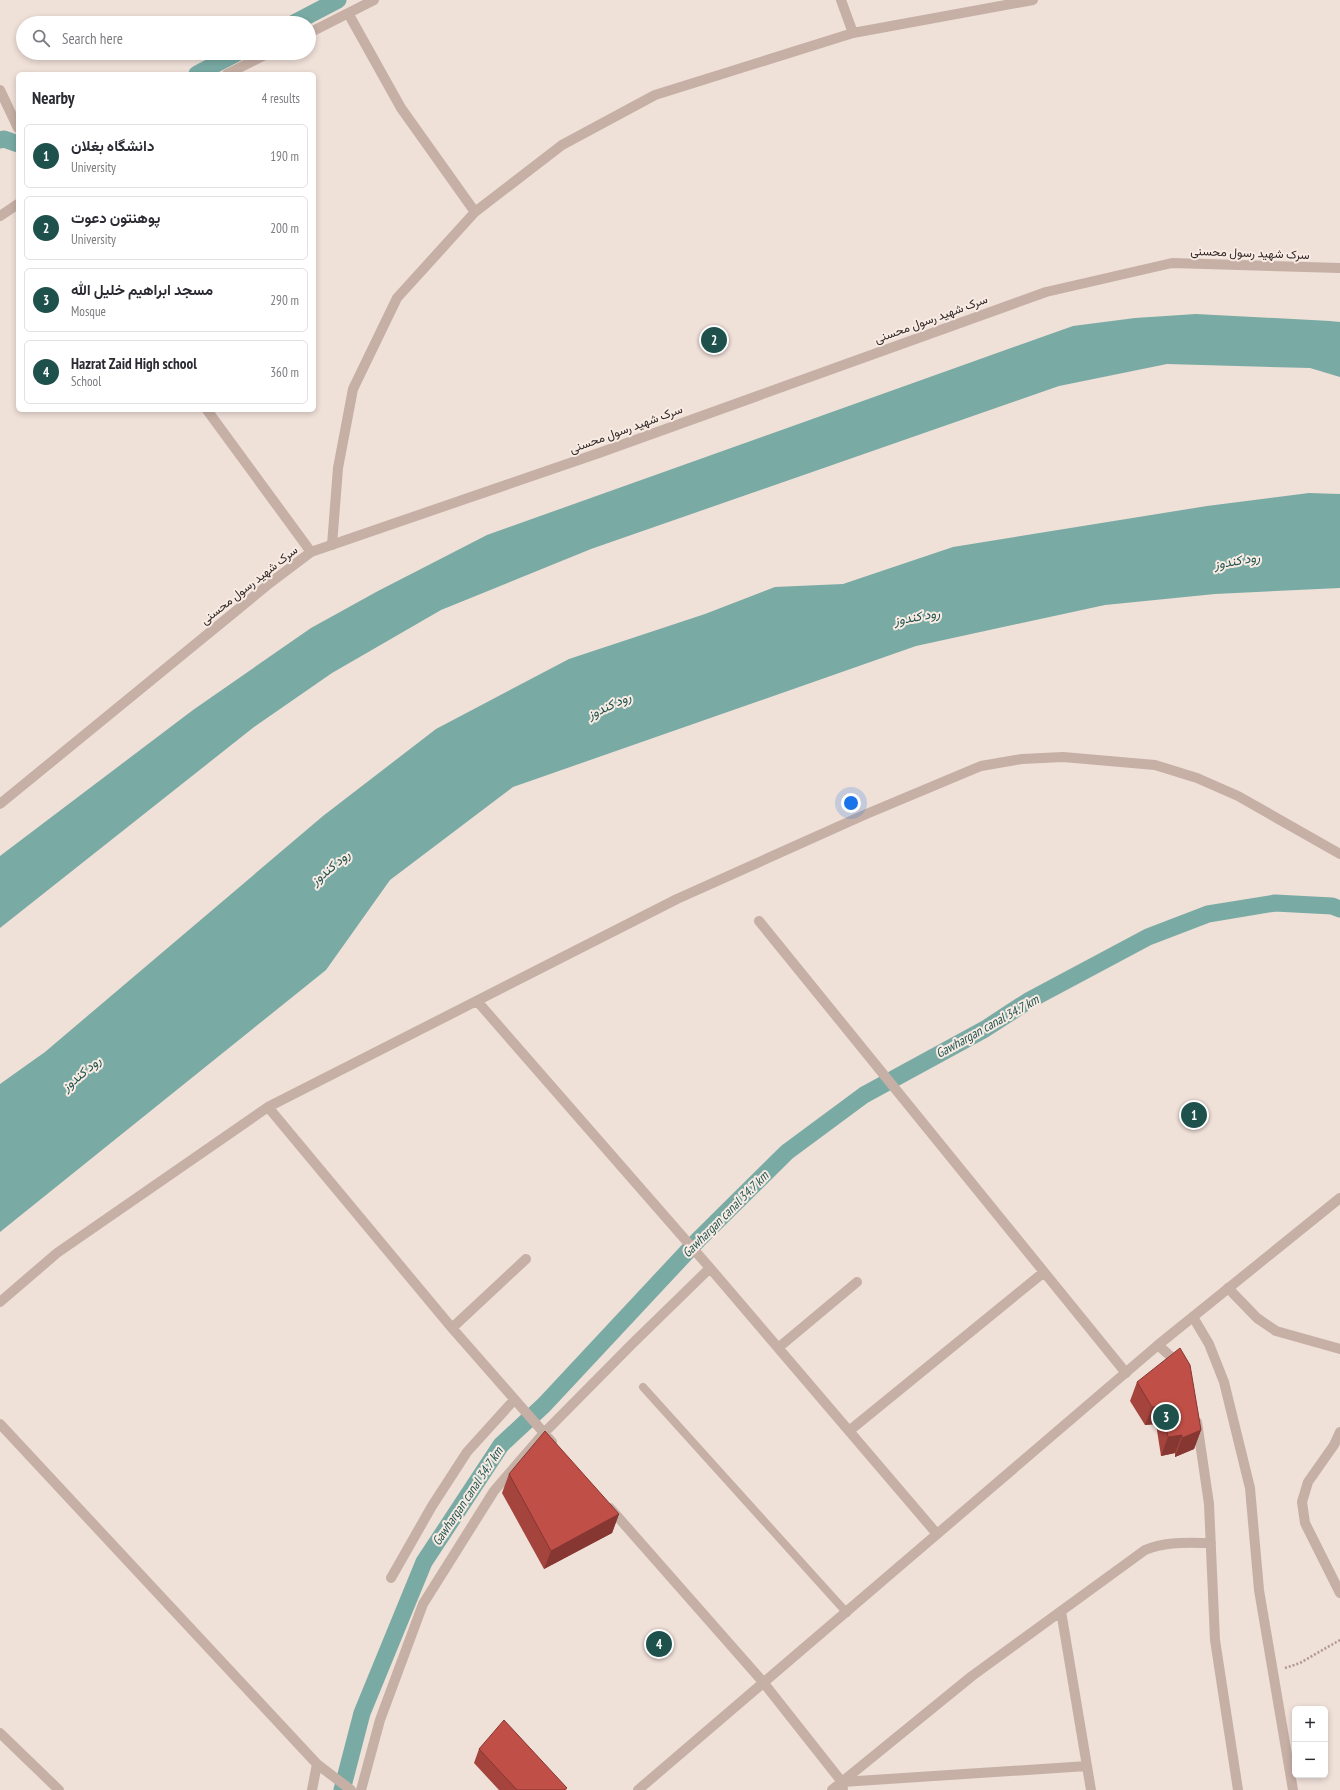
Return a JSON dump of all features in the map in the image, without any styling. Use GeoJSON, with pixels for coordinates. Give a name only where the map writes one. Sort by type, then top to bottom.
{"type":"FeatureCollection","features":[{"type":"Feature","properties":{"kind":"street"},"geometry":{"type":"LineString","coordinates":[[316,30],[374,0]]}},
{"type":"Feature","properties":{"kind":"street"},"geometry":{"type":"LineString","coordinates":[[841,0],[853,33]]}},
{"type":"Feature","properties":{"kind":"street"},"geometry":{"type":"LineString","coordinates":[[332,545],[338,468],[354,389],[397,298],[475,212],[562,145],[656,95],[853,33],[1032,0]]}},
{"type":"Feature","properties":{"kind":"street"},"geometry":{"type":"LineString","coordinates":[[348,14],[400,108],[475,212]]}},
{"type":"Feature","properties":{"kind":"street"},"geometry":{"type":"LineString","coordinates":[[231,72],[255,60]]}},
{"type":"Feature","properties":{"kind":"street"},"geometry":{"type":"LineString","coordinates":[[0,90],[16,124]]}},
{"type":"Feature","properties":{"kind":"street"},"geometry":{"type":"LineString","coordinates":[[0,216],[16,205]]}},
{"type":"Feature","properties":{"kind":"street","name":"سرک شهید رسول محسنی"},"geometry":{"type":"LineString","coordinates":[[0,804],[270,583],[311,552],[599,453],[1046,292],[1172,263],[1340,268]]}},
{"type":"Feature","properties":{"kind":"street"},"geometry":{"type":"LineString","coordinates":[[208,412],[311,552]]}},
{"type":"Feature","properties":{"kind":"street"},"geometry":{"type":"LineString","coordinates":[[0,1302],[57,1253],[268,1107],[676,899],[981,766],[1022,759],[1063,757],[1155,765],[1197,778],[1238,796],[1340,854]]}},
{"type":"Feature","properties":{"kind":"street"},"geometry":{"type":"LineString","coordinates":[[759,921],[1126,1373]]}},
{"type":"Feature","properties":{"kind":"street"},"geometry":{"type":"LineString","coordinates":[[477,1001],[669,1220],[937,1534]]}},
{"type":"Feature","properties":{"kind":"street"},"geometry":{"type":"LineString","coordinates":[[268,1107],[452,1328],[560,1451]]}},
{"type":"Feature","properties":{"kind":"street"},"geometry":{"type":"LineString","coordinates":[[638,1790],[1158,1345],[1340,1198]]}},
{"type":"Feature","properties":{"kind":"street"},"geometry":{"type":"LineString","coordinates":[[452,1328],[526,1259]]}},
{"type":"Feature","properties":{"kind":"street"},"geometry":{"type":"LineString","coordinates":[[361,1790],[380,1720],[423,1604],[494,1491],[544,1433],[710,1268]]}},
{"type":"Feature","properties":{"kind":"street"},"geometry":{"type":"LineString","coordinates":[[849,1431],[1044,1272]]}},
{"type":"Feature","properties":{"kind":"street"},"geometry":{"type":"LineString","coordinates":[[778,1348],[856,1282]]}},
{"type":"Feature","properties":{"kind":"street"},"geometry":{"type":"LineString","coordinates":[[1228,1288],[1257,1318],[1276,1331],[1340,1349]]}},
{"type":"Feature","properties":{"kind":"street"},"geometry":{"type":"LineString","coordinates":[[1193,1317],[1209,1344],[1224,1382],[1250,1488],[1259,1590],[1293,1790]]}},
{"type":"Feature","properties":{"kind":"street"},"geometry":{"type":"LineString","coordinates":[[1158,1345],[1181,1365],[1184,1371]]}},
{"type":"Feature","properties":{"kind":"street"},"geometry":{"type":"LineString","coordinates":[[391,1578],[432,1506],[467,1452],[514,1400]]}},
{"type":"Feature","properties":{"kind":"street"},"geometry":{"type":"LineString","coordinates":[[1195,1409],[1209,1504],[1215,1640],[1238,1790]]}},
{"type":"Feature","properties":{"kind":"street"},"geometry":{"type":"LineString","coordinates":[[0,1424],[317,1764],[351,1790]]}},
{"type":"Feature","properties":{"kind":"street"},"geometry":{"type":"LineString","coordinates":[[1340,1432],[1334,1445],[1308,1482],[1302,1502],[1305,1523],[1340,1593]]}},
{"type":"Feature","properties":{"kind":"street"},"geometry":{"type":"LineString","coordinates":[[601,1498],[764,1682],[842,1786]]}},
{"type":"Feature","properties":{"kind":"street"},"geometry":{"type":"LineString","coordinates":[[842,1786],[972,1676],[1145,1550],[1156,1545],[1168,1543],[1211,1543]]}},
{"type":"Feature","properties":{"kind":"street"},"geometry":{"type":"LineString","coordinates":[[1061,1611],[1092,1790]]}},
{"type":"Feature","properties":{"kind":"street"},"geometry":{"type":"LineString","coordinates":[[0,1734],[59,1790]]}},
{"type":"Feature","properties":{"kind":"street"},"geometry":{"type":"LineString","coordinates":[[312,1790],[317,1764]]}},
{"type":"Feature","properties":{"kind":"street"},"geometry":{"type":"LineString","coordinates":[[832,1790],[842,1786],[1087,1766]]}},
{"type":"Feature","properties":{"kind":"lane"},"geometry":{"type":"LineString","coordinates":[[643,1387],[846,1613]]}},
{"type":"Feature","properties":{"kind":"path"},"geometry":{"type":"LineString","coordinates":[[1273,1672],[1300,1663],[1340,1640]]}},
{"type":"Feature","properties":{"kind":"water"},"geometry":{"type":"Polygon","coordinates":[[[1196,314],[1340,322],[1340,377],[1310,368],[1167,364],[1059,386],[591,549],[441,610],[332,673],[254,727],[0,928],[0,856],[193,710],[311,628],[378,591],[487,535],[1073,326],[1135,318],[1196,314]]]}},
{"type":"Feature","properties":{"kind":"water","name":"رود کندوز"},"geometry":{"type":"Polygon","coordinates":[[[1309,493],[1340,494],[1340,588],[1215,594],[1105,605],[916,646],[513,787],[390,880],[326,970],[0,1232],[0,1084],[45,1052],[323,816],[436,729],[569,659],[705,614],[775,587],[843,584],[953,547],[1207,506],[1309,493]]]}},
{"type":"Feature","properties":{"kind":"building"},"geometry":{"type":"Polygon","coordinates":[[[1180,1348],[1190,1365],[1201,1430],[1182,1438],[1182,1435],[1168,1437],[1162,1406],[1152,1407],[1137,1382],[1180,1348]]]}},
{"type":"Feature","properties":{"kind":"building"},"geometry":{"type":"Polygon","coordinates":[[[545,1431],[619,1514],[551,1551],[509,1474],[545,1431]]]}},
{"type":"Feature","properties":{"kind":"building"},"geometry":{"type":"Polygon","coordinates":[[[504,1720],[567,1788],[564,1790],[517,1790],[479,1749],[504,1720]]]}},
{"type":"Feature","properties":{"kind":"waterway"},"geometry":{"type":"LineString","coordinates":[[307,16],[338,0]]}},
{"type":"Feature","properties":{"kind":"waterway"},"geometry":{"type":"LineString","coordinates":[[201,72],[224,60]]}},
{"type":"Feature","properties":{"kind":"waterway"},"geometry":{"type":"LineString","coordinates":[[0,140],[4,139],[16,143]]}},
{"type":"Feature","properties":{"kind":"waterway","name":"Gawhargan canal 34.7 km"},"geometry":{"type":"LineString","coordinates":[[342,1790],[362,1713],[424,1562],[501,1445],[544,1405],[699,1239],[787,1152],[864,1095],[985,1029],[1028,1001],[1148,937],[1208,914],[1275,903],[1332,906],[1340,909]]}},
{"type":"Feature","properties":{"kind":"place","name":"پوهنتون دعوت"},"geometry":{"type":"Point","coordinates":[714,340]}},
{"type":"Feature","properties":{"kind":"place","name":"دانشگاه بغلان"},"geometry":{"type":"Point","coordinates":[1194,1115]}},
{"type":"Feature","properties":{"kind":"place","name":"مسجد ابراهیم خلیل الله"},"geometry":{"type":"Point","coordinates":[1166,1417]}},
{"type":"Feature","properties":{"kind":"place","name":"Hazrat Zaid High school"},"geometry":{"type":"Point","coordinates":[659,1644]}}]}
